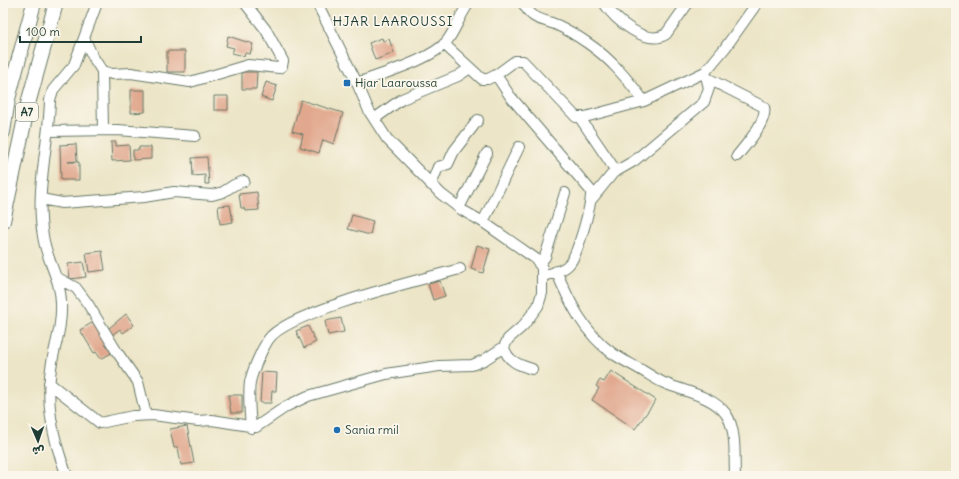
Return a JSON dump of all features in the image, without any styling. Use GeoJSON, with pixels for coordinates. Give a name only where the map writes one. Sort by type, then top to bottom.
{"type":"FeatureCollection","features":[{"type":"Feature","properties":{"kind":"highway","name":"A7"},"geometry":{"type":"LineString","coordinates":[[3,132],[8,99],[34,3]]}},
{"type":"Feature","properties":{"kind":"highway","name":"A7"},"geometry":{"type":"LineString","coordinates":[[3,221],[29,100],[56,3]]}},
{"type":"Feature","properties":{"kind":"street"},"geometry":{"type":"LineString","coordinates":[[68,476],[53,436],[49,406],[49,382],[53,356],[61,326],[62,302],[56,277],[47,255],[42,235],[41,199],[50,100],[53,90],[74,65],[97,3]]}},
{"type":"Feature","properties":{"kind":"street"},"geometry":{"type":"LineString","coordinates":[[102,71],[112,74],[131,73],[190,82],[248,65],[279,68],[282,66],[282,61],[266,30],[245,3]]}},
{"type":"Feature","properties":{"kind":"street"},"geometry":{"type":"LineString","coordinates":[[49,382],[100,423],[146,416],[168,416],[236,423],[251,428],[260,426],[287,406],[308,396],[386,374],[439,366],[452,367],[477,364],[504,347],[508,339],[523,326],[538,306],[542,293],[542,268],[536,259],[459,208],[431,185],[387,139],[369,111],[357,83],[317,3]]}},
{"type":"Feature","properties":{"kind":"street"},"geometry":{"type":"LineString","coordinates":[[357,83],[430,54],[444,44],[454,30],[460,15],[468,3]]}},
{"type":"Feature","properties":{"kind":"street"},"geometry":{"type":"LineString","coordinates":[[523,3],[531,15],[536,19],[557,25],[590,44],[626,78],[644,101]]}},
{"type":"Feature","properties":{"kind":"street"},"geometry":{"type":"LineString","coordinates":[[604,3],[616,18],[647,38],[662,37],[666,34],[688,3]]}},
{"type":"Feature","properties":{"kind":"street"},"geometry":{"type":"LineString","coordinates":[[580,118],[644,101],[706,75],[757,3]]}},
{"type":"Feature","properties":{"kind":"street"},"geometry":{"type":"LineString","coordinates":[[84,40],[102,71],[103,130]]}},
{"type":"Feature","properties":{"kind":"street"},"geometry":{"type":"LineString","coordinates":[[444,44],[483,80],[496,75],[515,61],[523,61],[573,115],[580,118],[616,171]]}},
{"type":"Feature","properties":{"kind":"street"},"geometry":{"type":"LineString","coordinates":[[374,119],[402,99],[458,76],[470,68]]}},
{"type":"Feature","properties":{"kind":"street"},"geometry":{"type":"LineString","coordinates":[[496,75],[529,120],[592,191],[591,200],[576,253],[570,263],[563,269],[542,276]]}},
{"type":"Feature","properties":{"kind":"street"},"geometry":{"type":"LineString","coordinates":[[706,75],[764,107],[765,112],[753,138],[737,156]]}},
{"type":"Feature","properties":{"kind":"street"},"geometry":{"type":"LineString","coordinates":[[591,200],[616,171],[634,161],[704,102],[710,88],[706,75]]}},
{"type":"Feature","properties":{"kind":"street"},"geometry":{"type":"LineString","coordinates":[[431,185],[438,167],[448,164],[454,151],[478,120]]}},
{"type":"Feature","properties":{"kind":"street"},"geometry":{"type":"LineString","coordinates":[[48,131],[103,130],[195,136]]}},
{"type":"Feature","properties":{"kind":"street"},"geometry":{"type":"LineString","coordinates":[[482,222],[519,147]]}},
{"type":"Feature","properties":{"kind":"street"},"geometry":{"type":"LineString","coordinates":[[459,208],[487,153]]}},
{"type":"Feature","properties":{"kind":"street"},"geometry":{"type":"LineString","coordinates":[[41,199],[62,203],[144,197],[174,192],[212,195],[223,192],[244,181]]}},
{"type":"Feature","properties":{"kind":"street"},"geometry":{"type":"LineString","coordinates":[[539,264],[546,257],[565,193]]}},
{"type":"Feature","properties":{"kind":"street"},"geometry":{"type":"LineString","coordinates":[[251,428],[250,381],[268,339],[277,330],[306,316],[339,304],[460,269]]}},
{"type":"Feature","properties":{"kind":"street"},"geometry":{"type":"LineString","coordinates":[[556,271],[579,318],[598,341],[610,352],[662,382],[712,402],[722,409],[729,420],[734,440],[735,476]]}},
{"type":"Feature","properties":{"kind":"street"},"geometry":{"type":"LineString","coordinates":[[56,277],[76,288],[88,304],[117,352],[138,382],[146,416]]}},
{"type":"Feature","properties":{"kind":"street"},"geometry":{"type":"LineString","coordinates":[[504,347],[509,358],[519,365],[532,369]]}},
{"type":"Feature","properties":{"kind":"building"},"geometry":{"type":"Polygon","coordinates":[[[228,36],[253,44],[250,54],[245,53],[244,56],[232,53],[234,48],[226,46],[228,36]]]}},
{"type":"Feature","properties":{"kind":"building"},"geometry":{"type":"Polygon","coordinates":[[[382,38],[383,41],[389,39],[394,53],[375,60],[369,43],[382,38]]]}},
{"type":"Feature","properties":{"kind":"building"},"geometry":{"type":"Polygon","coordinates":[[[167,51],[185,51],[185,72],[167,72],[167,51]]]}},
{"type":"Feature","properties":{"kind":"building"},"geometry":{"type":"Polygon","coordinates":[[[242,72],[257,72],[256,89],[242,89],[242,72]]]}},
{"type":"Feature","properties":{"kind":"building"},"geometry":{"type":"Polygon","coordinates":[[[266,82],[277,86],[272,101],[261,97],[266,82]]]}},
{"type":"Feature","properties":{"kind":"building"},"geometry":{"type":"Polygon","coordinates":[[[131,90],[145,90],[145,112],[131,113],[131,90]]]}},
{"type":"Feature","properties":{"kind":"building"},"geometry":{"type":"Polygon","coordinates":[[[214,96],[228,96],[228,110],[214,110],[214,96]]]}},
{"type":"Feature","properties":{"kind":"building"},"geometry":{"type":"Polygon","coordinates":[[[301,100],[343,113],[334,144],[323,140],[319,153],[300,147],[303,134],[292,131],[301,100]]]}},
{"type":"Feature","properties":{"kind":"building"},"geometry":{"type":"Polygon","coordinates":[[[111,142],[116,142],[116,146],[129,145],[130,160],[112,161],[111,142]]]}},
{"type":"Feature","properties":{"kind":"building"},"geometry":{"type":"Polygon","coordinates":[[[76,144],[77,161],[68,162],[79,162],[79,180],[61,180],[60,145],[76,144]]]}},
{"type":"Feature","properties":{"kind":"building"},"geometry":{"type":"Polygon","coordinates":[[[139,147],[151,147],[151,159],[133,160],[133,150],[139,150],[139,147]]]}},
{"type":"Feature","properties":{"kind":"building"},"geometry":{"type":"Polygon","coordinates":[[[207,157],[209,184],[205,184],[205,175],[193,176],[192,158],[207,157]]]}},
{"type":"Feature","properties":{"kind":"building"},"geometry":{"type":"Polygon","coordinates":[[[257,192],[259,210],[245,211],[244,208],[241,208],[239,194],[257,192]]]}},
{"type":"Feature","properties":{"kind":"building"},"geometry":{"type":"Polygon","coordinates":[[[230,205],[233,222],[220,224],[218,206],[230,205]]]}},
{"type":"Feature","properties":{"kind":"building"},"geometry":{"type":"Polygon","coordinates":[[[352,215],[373,221],[370,235],[348,229],[352,215]]]}},
{"type":"Feature","properties":{"kind":"building"},"geometry":{"type":"Polygon","coordinates":[[[477,245],[490,249],[483,273],[471,269],[477,245]]]}},
{"type":"Feature","properties":{"kind":"building"},"geometry":{"type":"Polygon","coordinates":[[[102,251],[105,270],[89,272],[86,253],[102,251]]]}},
{"type":"Feature","properties":{"kind":"building"},"geometry":{"type":"Polygon","coordinates":[[[83,262],[86,277],[70,279],[68,264],[83,262]]]}},
{"type":"Feature","properties":{"kind":"building"},"geometry":{"type":"Polygon","coordinates":[[[440,281],[445,296],[433,300],[428,284],[440,281]]]}},
{"type":"Feature","properties":{"kind":"building"},"geometry":{"type":"Polygon","coordinates":[[[126,314],[134,325],[123,333],[120,329],[112,335],[108,329],[126,314]]]}},
{"type":"Feature","properties":{"kind":"building"},"geometry":{"type":"Polygon","coordinates":[[[341,318],[344,332],[328,335],[325,321],[341,318]]]}},
{"type":"Feature","properties":{"kind":"building"},"geometry":{"type":"Polygon","coordinates":[[[95,321],[113,352],[101,359],[96,352],[94,353],[80,330],[95,321]]]}},
{"type":"Feature","properties":{"kind":"building"},"geometry":{"type":"Polygon","coordinates":[[[308,326],[316,342],[304,348],[296,331],[308,326]]]}},
{"type":"Feature","properties":{"kind":"building"},"geometry":{"type":"Polygon","coordinates":[[[611,371],[656,400],[635,429],[592,400],[599,388],[596,386],[600,380],[604,382],[611,371]]]}},
{"type":"Feature","properties":{"kind":"building"},"geometry":{"type":"Polygon","coordinates":[[[262,372],[277,373],[276,391],[272,391],[271,403],[260,403],[262,372]]]}},
{"type":"Feature","properties":{"kind":"building"},"geometry":{"type":"Polygon","coordinates":[[[228,395],[242,395],[242,413],[231,413],[228,395]]]}},
{"type":"Feature","properties":{"kind":"building"},"geometry":{"type":"Polygon","coordinates":[[[187,426],[194,463],[181,465],[178,447],[174,448],[170,429],[187,426]]]}},
{"type":"Feature","properties":{"kind":"place","name":"Hjar Laaroussa"},"geometry":{"type":"Point","coordinates":[347,83]}},
{"type":"Feature","properties":{"kind":"place","name":"Sania rmil"},"geometry":{"type":"Point","coordinates":[337,430]}},
{"type":"Feature","properties":{"kind":"district","name":"HJAR LAAROUSSI"},"geometry":{"type":"Point","coordinates":[393,21]}}]}
